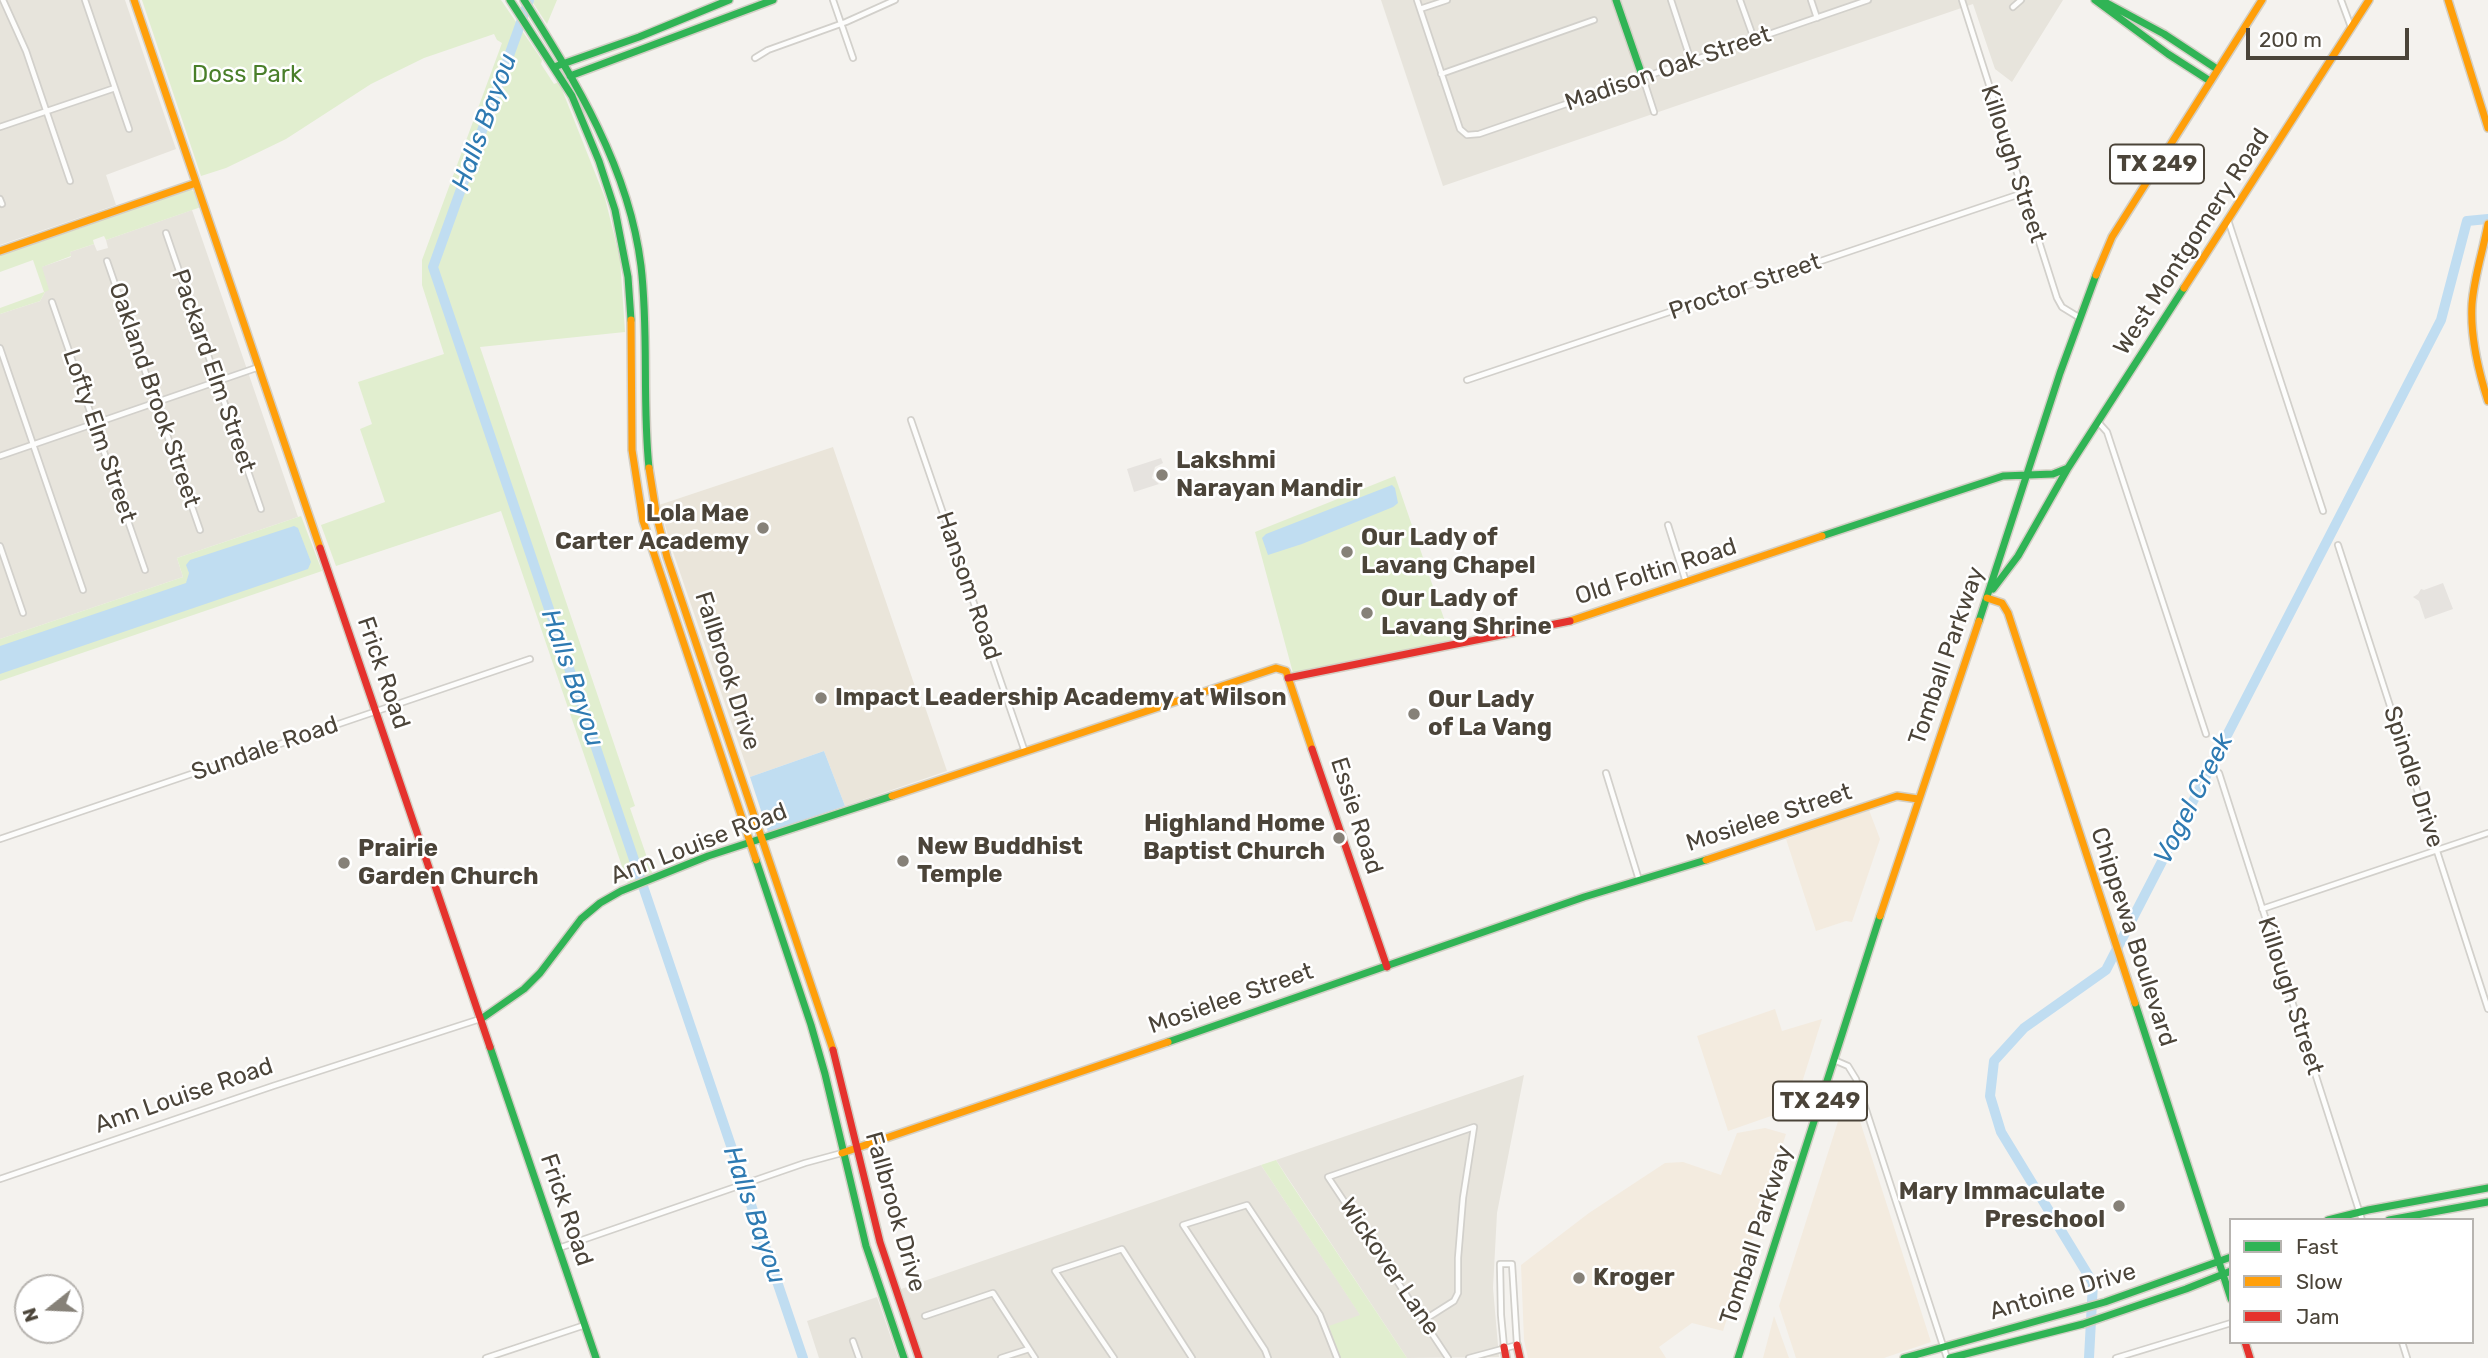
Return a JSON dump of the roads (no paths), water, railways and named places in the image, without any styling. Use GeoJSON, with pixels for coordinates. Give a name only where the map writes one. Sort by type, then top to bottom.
{"type":"FeatureCollection","features":[{"type":"Feature","properties":{"kind":"street"},"geometry":{"type":"LineString","coordinates":[[85,0],[130,129]]}},
{"type":"Feature","properties":{"kind":"street","name":"Frick Road"},"geometry":{"type":"LineString","coordinates":[[134,0],[596,1358]]}},
{"type":"Feature","properties":{"kind":"street","name":"Fallbrook Drive"},"geometry":{"type":"LineString","coordinates":[[510,0],[562,79],[580,114],[603,173],[622,243],[631,309],[632,450],[643,521],[814,1037],[866,1246],[904,1358]]}},
{"type":"Feature","properties":{"kind":"street","name":"Fallbrook Drive"},"geometry":{"type":"LineString","coordinates":[[524,0],[593,114],[612,156],[629,207],[645,309],[646,450],[657,519],[825,1021],[880,1242],[919,1358]]}},
{"type":"Feature","properties":{"kind":"street"},"geometry":{"type":"LineString","coordinates":[[554,67],[730,0]]}},
{"type":"Feature","properties":{"kind":"street"},"geometry":{"type":"LineString","coordinates":[[562,79],[773,0]]}},
{"type":"Feature","properties":{"kind":"street"},"geometry":{"type":"LineString","coordinates":[[833,0],[853,58]]}},
{"type":"Feature","properties":{"kind":"street"},"geometry":{"type":"LineString","coordinates":[[754,58],[895,0]]}},
{"type":"Feature","properties":{"kind":"street"},"geometry":{"type":"LineString","coordinates":[[1417,0],[1441,74],[1594,20]]}},
{"type":"Feature","properties":{"kind":"street"},"geometry":{"type":"LineString","coordinates":[[1420,9],[1447,0]]}},
{"type":"Feature","properties":{"kind":"street"},"geometry":{"type":"LineString","coordinates":[[1616,0],[1654,112]]}},
{"type":"Feature","properties":{"kind":"street"},"geometry":{"type":"LineString","coordinates":[[1671,0],[1691,61]]}},
{"type":"Feature","properties":{"kind":"street"},"geometry":{"type":"LineString","coordinates":[[1740,0],[1754,40]]}},
{"type":"Feature","properties":{"kind":"street"},"geometry":{"type":"LineString","coordinates":[[1811,0],[1817,18]]}},
{"type":"Feature","properties":{"kind":"street","name":"Madison Oak Street"},"geometry":{"type":"LineString","coordinates":[[1441,74],[1460,129],[1467,135],[1479,134],[1868,0]]}},
{"type":"Feature","properties":{"kind":"street","name":"Killough Street"},"geometry":{"type":"LineString","coordinates":[[1962,0],[2057,298],[2062,307],[2080,318]]}},
{"type":"Feature","properties":{"kind":"street"},"geometry":{"type":"LineString","coordinates":[[2013,8],[2021,0]]}},
{"type":"Feature","properties":{"kind":"street"},"geometry":{"type":"LineString","coordinates":[[2095,0],[2142,36],[2210,81]]}},
{"type":"Feature","properties":{"kind":"street"},"geometry":{"type":"LineString","coordinates":[[2101,0],[2149,26],[2217,69]]}},
{"type":"Feature","properties":{"kind":"street","name":"Tomball Parkway"},"geometry":{"type":"LineString","coordinates":[[1738,1358],[1918,799],[2080,318],[2112,237],[2262,0]]}},
{"type":"Feature","properties":{"kind":"street"},"geometry":{"type":"LineString","coordinates":[[2341,0],[2351,27]]}},
{"type":"Feature","properties":{"kind":"street","name":"West Montgomery Road"},"geometry":{"type":"LineString","coordinates":[[1988,597],[2018,556],[2068,468],[2369,0]]}},
{"type":"Feature","properties":{"kind":"street"},"geometry":{"type":"LineString","coordinates":[[2448,0],[2488,128]]}},
{"type":"Feature","properties":{"kind":"street"},"geometry":{"type":"LineString","coordinates":[[6,1],[70,181]]}},
{"type":"Feature","properties":{"kind":"street"},"geometry":{"type":"LineString","coordinates":[[2142,36],[2149,26]]}},
{"type":"Feature","properties":{"kind":"street"},"geometry":{"type":"LineString","coordinates":[[0,127],[115,88]]}},
{"type":"Feature","properties":{"kind":"street"},"geometry":{"type":"LineString","coordinates":[[0,251],[196,183]]}},
{"type":"Feature","properties":{"kind":"street","name":"Proctor Street"},"geometry":{"type":"LineString","coordinates":[[1467,380],[2022,193]]}},
{"type":"Feature","properties":{"kind":"street"},"geometry":{"type":"LineString","coordinates":[[2228,220],[2323,511]]}},
{"type":"Feature","properties":{"kind":"street"},"geometry":{"type":"LineString","coordinates":[[2488,226],[2485,255],[2474,292],[2472,319],[2475,353],[2488,401]]}},
{"type":"Feature","properties":{"kind":"street","name":"Packard Elm Street"},"geometry":{"type":"LineString","coordinates":[[166,233],[261,509]]}},
{"type":"Feature","properties":{"kind":"street","name":"Oakland Brook Street"},"geometry":{"type":"LineString","coordinates":[[107,261],[200,530]]}},
{"type":"Feature","properties":{"kind":"street","name":"Lofty Elm Street"},"geometry":{"type":"LineString","coordinates":[[52,302],[145,570]]}},
{"type":"Feature","properties":{"kind":"street"},"geometry":{"type":"LineString","coordinates":[[0,348],[83,590]]}},
{"type":"Feature","properties":{"kind":"street"},"geometry":{"type":"LineString","coordinates":[[0,456],[259,367]]}},
{"type":"Feature","properties":{"kind":"street","name":"Hansom Road"},"geometry":{"type":"LineString","coordinates":[[911,420],[1025,752]]}},
{"type":"Feature","properties":{"kind":"street"},"geometry":{"type":"LineString","coordinates":[[2098,422],[2107,432],[2206,734]]}},
{"type":"Feature","properties":{"kind":"street"},"geometry":{"type":"LineString","coordinates":[[2027,474],[2059,474],[2068,468]]}},
{"type":"Feature","properties":{"kind":"street","name":"Old Foltin Road"},"geometry":{"type":"LineString","coordinates":[[1289,678],[1558,625],[2003,475],[2027,474]]}},
{"type":"Feature","properties":{"kind":"street"},"geometry":{"type":"LineString","coordinates":[[643,521],[657,519]]}},
{"type":"Feature","properties":{"kind":"street"},"geometry":{"type":"LineString","coordinates":[[1668,525],[1686,582]]}},
{"type":"Feature","properties":{"kind":"street","name":"Spindle Drive"},"geometry":{"type":"LineString","coordinates":[[2339,545],[2488,1009]]}},
{"type":"Feature","properties":{"kind":"street"},"geometry":{"type":"LineString","coordinates":[[0,546],[23,613]]}},
{"type":"Feature","properties":{"kind":"street","name":"Chippewa Boulevard"},"geometry":{"type":"LineString","coordinates":[[1988,597],[2003,603],[2008,613],[2219,1262],[2227,1273]]}},
{"type":"Feature","properties":{"kind":"street"},"geometry":{"type":"LineString","coordinates":[[678,628],[691,624]]}},
{"type":"Feature","properties":{"kind":"street","name":"Sundale Road"},"geometry":{"type":"LineString","coordinates":[[0,839],[530,659]]}},
{"type":"Feature","properties":{"kind":"street","name":"Ann Louise Road"},"geometry":{"type":"LineString","coordinates":[[0,1179],[481,1019],[535,979],[587,913],[600,903],[625,889],[708,856],[1051,745],[1276,668],[1286,671],[1289,678]]}},
{"type":"Feature","properties":{"kind":"street","name":"Essie Road"},"geometry":{"type":"LineString","coordinates":[[1289,678],[1387,967]]}},
{"type":"Feature","properties":{"kind":"street"},"geometry":{"type":"LineString","coordinates":[[1606,772],[1639,880]]}},
{"type":"Feature","properties":{"kind":"street","name":"Killough Street"},"geometry":{"type":"LineString","coordinates":[[2218,773],[2361,1218]]}},
{"type":"Feature","properties":{"kind":"street","name":"Mosielee Street"},"geometry":{"type":"LineString","coordinates":[[559,1248],[1639,880],[1897,796],[1918,799]]}},
{"type":"Feature","properties":{"kind":"street"},"geometry":{"type":"LineString","coordinates":[[2262,909],[2488,833]]}},
{"type":"Feature","properties":{"kind":"street"},"geometry":{"type":"LineString","coordinates":[[1833,1060],[1848,1066],[1856,1079],[1949,1358]]}},
{"type":"Feature","properties":{"kind":"street","name":"Wickover Lane"},"geometry":{"type":"LineString","coordinates":[[1424,1320],[1454,1301],[1458,1293],[1462,1198],[1474,1128],[1328,1177],[1448,1358]]}},
{"type":"Feature","properties":{"kind":"street"},"geometry":{"type":"LineString","coordinates":[[2335,1218],[2359,1211],[2488,1188]]}},
{"type":"Feature","properties":{"kind":"street"},"geometry":{"type":"LineString","coordinates":[[2453,1196],[2455,1209]]}},
{"type":"Feature","properties":{"kind":"street"},"geometry":{"type":"LineString","coordinates":[[2401,1218],[2488,1202]]}},
{"type":"Feature","properties":{"kind":"street"},"geometry":{"type":"LineString","coordinates":[[1268,1358],[1183,1225],[1247,1205],[1320,1315],[1337,1358]]}},
{"type":"Feature","properties":{"kind":"street"},"geometry":{"type":"LineString","coordinates":[[1114,1358],[1055,1271],[1122,1249],[1192,1358]]}},
{"type":"Feature","properties":{"kind":"street","name":"Antoine Drive"},"geometry":{"type":"LineString","coordinates":[[1904,1358],[2105,1302],[2229,1258]]}},
{"type":"Feature","properties":{"kind":"street"},"geometry":{"type":"LineString","coordinates":[[1506,1358],[1500,1264],[1512,1264],[1520,1358]]}},
{"type":"Feature","properties":{"kind":"street","name":"Antoine Drive"},"geometry":{"type":"LineString","coordinates":[[1949,1358],[2083,1324],[2227,1273]]}},
{"type":"Feature","properties":{"kind":"street"},"geometry":{"type":"LineString","coordinates":[[2142,1289],[2146,1302]]}},
{"type":"Feature","properties":{"kind":"street"},"geometry":{"type":"LineString","coordinates":[[925,1316],[993,1293],[1035,1358]]}},
{"type":"Feature","properties":{"kind":"street"},"geometry":{"type":"LineString","coordinates":[[2024,1324],[2027,1339]]}},
{"type":"Feature","properties":{"kind":"street"},"geometry":{"type":"LineString","coordinates":[[2116,1358],[2229,1324]]}},
{"type":"Feature","properties":{"kind":"street"},"geometry":{"type":"LineString","coordinates":[[486,1358],[585,1325]]}},
{"type":"Feature","properties":{"kind":"street"},"geometry":{"type":"LineString","coordinates":[[853,1340],[859,1358]]}},
{"type":"Feature","properties":{"kind":"street"},"geometry":{"type":"LineString","coordinates":[[1469,1358],[1517,1345]]}},
{"type":"Feature","properties":{"kind":"street"},"geometry":{"type":"LineString","coordinates":[[1001,1358],[1029,1349]]}},
{"type":"Feature","properties":{"kind":"water"},"geometry":{"type":"Polygon","coordinates":[[[1392,485],[1398,503],[1393,507],[1268,555],[1262,538],[1266,534],[1392,485]]]}},
{"type":"Feature","properties":{"kind":"water"},"geometry":{"type":"Polygon","coordinates":[[[294,526],[298,528],[311,562],[308,569],[0,674],[0,646],[186,583],[189,573],[186,565],[190,560],[294,526]]]}},
{"type":"Feature","properties":{"kind":"water"},"geometry":{"type":"Polygon","coordinates":[[[824,751],[845,806],[768,832],[750,777],[824,751]]]}},
{"type":"Feature","properties":{"kind":"waterway","name":"Halls Bayou"},"geometry":{"type":"LineString","coordinates":[[529,0],[433,267],[803,1358]]}},
{"type":"Feature","properties":{"kind":"waterway","name":"Vogel Creek"},"geometry":{"type":"LineString","coordinates":[[2089,1358],[2093,1283],[2001,1132],[1990,1096],[1994,1061],[2024,1028],[2106,970],[2441,320],[2467,221],[2488,219]]}},
{"type":"Feature","properties":{"kind":"place","name":"Lakshmi Narayan Mandir"},"geometry":{"type":"Point","coordinates":[1162,475]}},
{"type":"Feature","properties":{"kind":"place","name":"Lola Mae Carter Academy"},"geometry":{"type":"Point","coordinates":[763,528]}},
{"type":"Feature","properties":{"kind":"place","name":"Our Lady of Lavang Chapel"},"geometry":{"type":"Point","coordinates":[1347,552]}},
{"type":"Feature","properties":{"kind":"place","name":"Our Lady of Lavang Shrine"},"geometry":{"type":"Point","coordinates":[1367,613]}},
{"type":"Feature","properties":{"kind":"place","name":"Impact Leadership Academy at Wilson"},"geometry":{"type":"Point","coordinates":[821,698]}},
{"type":"Feature","properties":{"kind":"place","name":"Our Lady of La Vang"},"geometry":{"type":"Point","coordinates":[1414,714]}},
{"type":"Feature","properties":{"kind":"place","name":"Highland Home Baptist Church"},"geometry":{"type":"Point","coordinates":[1339,838]}},
{"type":"Feature","properties":{"kind":"place","name":"New Buddhist Temple"},"geometry":{"type":"Point","coordinates":[903,861]}},
{"type":"Feature","properties":{"kind":"place","name":"Prairie Garden Church"},"geometry":{"type":"Point","coordinates":[344,863]}},
{"type":"Feature","properties":{"kind":"place","name":"Mary Immaculate Preschool"},"geometry":{"type":"Point","coordinates":[2119,1206]}},
{"type":"Feature","properties":{"kind":"place","name":"Kroger"},"geometry":{"type":"Point","coordinates":[1579,1278]}},
{"type":"Feature","properties":{"kind":"park label","name":"Doss Park"},"geometry":{"type":"Point","coordinates":[247,75]}}]}
